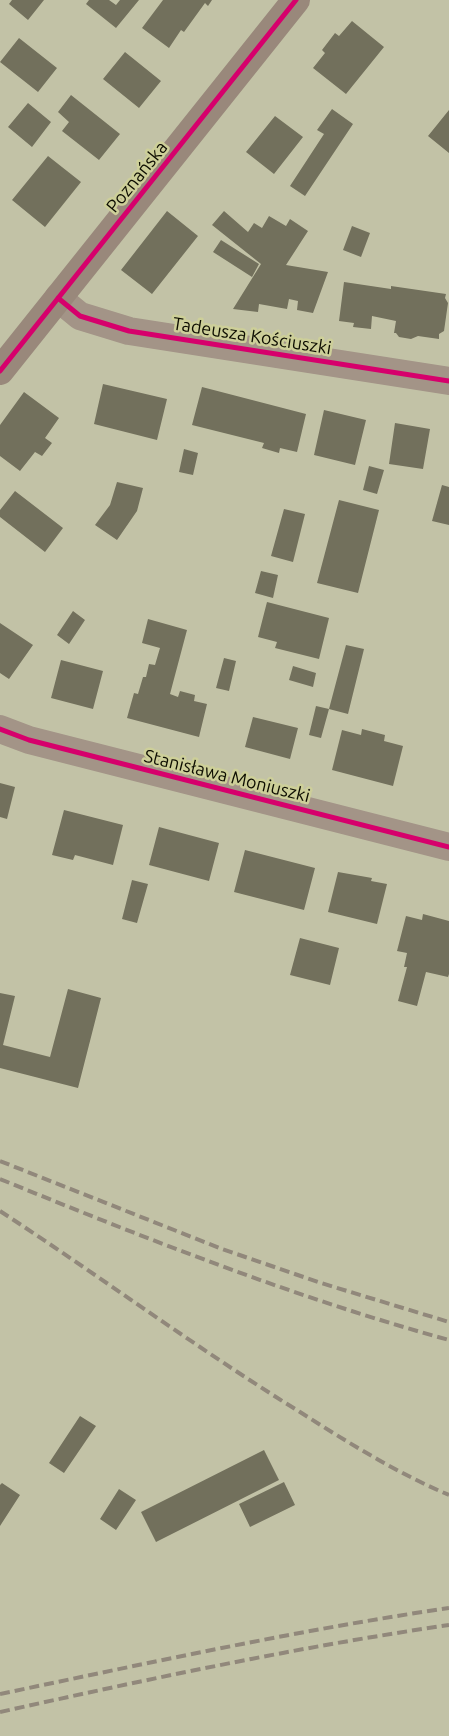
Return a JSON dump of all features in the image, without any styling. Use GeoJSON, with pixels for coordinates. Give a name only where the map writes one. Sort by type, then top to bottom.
{"type":"FeatureCollection","features":[{"type":"Feature","properties":{"kind":"street","name":"Poznańska"},"geometry":{"type":"LineString","coordinates":[[0,371],[296,0]]}},
{"type":"Feature","properties":{"kind":"street","name":"Tadeusza Kościuszki"},"geometry":{"type":"LineString","coordinates":[[58,298],[80,316],[129,331],[449,381]]}},
{"type":"Feature","properties":{"kind":"street","name":"Stanisława Moniuszki"},"geometry":{"type":"LineString","coordinates":[[0,729],[29,740],[449,848]]}},
{"type":"Feature","properties":{"kind":"building"},"geometry":{"type":"Polygon","coordinates":[[[12,0],[44,0],[28,20],[9,4],[12,0]]]}},
{"type":"Feature","properties":{"kind":"building"},"geometry":{"type":"Polygon","coordinates":[[[89,0],[109,0],[116,5],[120,0],[139,0],[116,28],[86,4],[89,0]]]}},
{"type":"Feature","properties":{"kind":"building"},"geometry":{"type":"Polygon","coordinates":[[[163,0],[212,0],[208,6],[205,3],[184,32],[181,30],[169,48],[142,28],[163,0]]]}},
{"type":"Feature","properties":{"kind":"building"},"geometry":{"type":"Polygon","coordinates":[[[352,21],[384,47],[346,94],[313,68],[325,53],[322,50],[335,33],[339,36],[352,21]]]}},
{"type":"Feature","properties":{"kind":"building"},"geometry":{"type":"Polygon","coordinates":[[[19,38],[57,68],[38,92],[0,62],[19,38]]]}},
{"type":"Feature","properties":{"kind":"building"},"geometry":{"type":"Polygon","coordinates":[[[125,52],[161,81],[139,108],[103,79],[125,52]]]}},
{"type":"Feature","properties":{"kind":"building"},"geometry":{"type":"Polygon","coordinates":[[[71,95],[120,134],[99,160],[62,131],[69,122],[58,112],[71,95]]]}},
{"type":"Feature","properties":{"kind":"building"},"geometry":{"type":"Polygon","coordinates":[[[28,103],[51,122],[32,147],[8,127],[28,103]]]}},
{"type":"Feature","properties":{"kind":"building"},"geometry":{"type":"Polygon","coordinates":[[[332,109],[353,124],[305,196],[290,186],[324,134],[317,130],[332,109]]]}},
{"type":"Feature","properties":{"kind":"building"},"geometry":{"type":"Polygon","coordinates":[[[449,110],[449,153],[428,136],[449,110]]]}},
{"type":"Feature","properties":{"kind":"building"},"geometry":{"type":"Polygon","coordinates":[[[275,116],[303,137],[274,174],[246,152],[275,116]]]}},
{"type":"Feature","properties":{"kind":"building"},"geometry":{"type":"Polygon","coordinates":[[[48,156],[81,182],[45,227],[12,200],[48,156]]]}},
{"type":"Feature","properties":{"kind":"building"},"geometry":{"type":"Polygon","coordinates":[[[167,211],[198,236],[152,294],[121,270],[167,211]]]}},
{"type":"Feature","properties":{"kind":"building"},"geometry":{"type":"Polygon","coordinates":[[[224,211],[248,232],[254,223],[262,228],[269,216],[286,226],[290,219],[308,231],[286,265],[328,272],[313,313],[297,310],[298,301],[289,299],[287,309],[259,304],[258,312],[233,309],[261,264],[212,225],[224,211]]]}},
{"type":"Feature","properties":{"kind":"building"},"geometry":{"type":"Polygon","coordinates":[[[352,226],[370,233],[361,257],[343,250],[352,226]]]}},
{"type":"Feature","properties":{"kind":"building"},"geometry":{"type":"Polygon","coordinates":[[[221,240],[259,264],[252,277],[213,252],[221,240]]]}},
{"type":"Feature","properties":{"kind":"building"},"geometry":{"type":"Polygon","coordinates":[[[344,282],[391,289],[391,286],[446,294],[445,298],[448,303],[444,331],[439,334],[439,339],[418,336],[411,339],[399,337],[394,333],[396,321],[372,316],[371,329],[353,327],[354,323],[339,321],[344,282]]]}},
{"type":"Feature","properties":{"kind":"building"},"geometry":{"type":"Polygon","coordinates":[[[103,384],[167,399],[157,440],[94,424],[103,384]]]}},
{"type":"Feature","properties":{"kind":"building"},"geometry":{"type":"Polygon","coordinates":[[[202,387],[306,414],[297,452],[280,448],[279,453],[262,448],[264,443],[192,425],[202,387]]]}},
{"type":"Feature","properties":{"kind":"building"},"geometry":{"type":"Polygon","coordinates":[[[24,392],[59,418],[45,438],[52,443],[42,456],[35,452],[20,471],[0,456],[0,425],[24,392]]]}},
{"type":"Feature","properties":{"kind":"building"},"geometry":{"type":"Polygon","coordinates":[[[324,410],[366,420],[355,465],[314,455],[324,410]]]}},
{"type":"Feature","properties":{"kind":"building"},"geometry":{"type":"Polygon","coordinates":[[[395,423],[430,429],[423,469],[389,464],[395,423]]]}},
{"type":"Feature","properties":{"kind":"building"},"geometry":{"type":"Polygon","coordinates":[[[184,449],[198,453],[193,475],[179,472],[184,449]]]}},
{"type":"Feature","properties":{"kind":"building"},"geometry":{"type":"Polygon","coordinates":[[[369,466],[384,470],[377,494],[363,490],[369,466]]]}},
{"type":"Feature","properties":{"kind":"building"},"geometry":{"type":"Polygon","coordinates":[[[117,482],[143,488],[137,511],[117,540],[95,525],[110,505],[117,482]]]}},
{"type":"Feature","properties":{"kind":"building"},"geometry":{"type":"Polygon","coordinates":[[[442,485],[449,487],[449,525],[432,521],[442,485]]]}},
{"type":"Feature","properties":{"kind":"building"},"geometry":{"type":"Polygon","coordinates":[[[15,491],[63,528],[45,552],[0,517],[0,510],[15,491]]]}},
{"type":"Feature","properties":{"kind":"building"},"geometry":{"type":"Polygon","coordinates":[[[339,500],[379,510],[358,593],[317,583],[339,500]]]}},
{"type":"Feature","properties":{"kind":"building"},"geometry":{"type":"Polygon","coordinates":[[[284,509],[305,514],[293,562],[271,556],[284,509]]]}},
{"type":"Feature","properties":{"kind":"building"},"geometry":{"type":"Polygon","coordinates":[[[261,571],[278,575],[273,598],[255,593],[261,571]]]}},
{"type":"Feature","properties":{"kind":"building"},"geometry":{"type":"Polygon","coordinates":[[[267,602],[329,618],[319,659],[275,648],[277,642],[258,637],[267,602]]]}},
{"type":"Feature","properties":{"kind":"building"},"geometry":{"type":"Polygon","coordinates":[[[73,611],[85,620],[69,644],[57,635],[73,611]]]}},
{"type":"Feature","properties":{"kind":"building"},"geometry":{"type":"Polygon","coordinates":[[[148,619],[187,630],[170,694],[178,697],[180,691],[195,695],[194,701],[207,704],[199,737],[127,718],[134,693],[138,694],[143,677],[146,677],[149,664],[155,665],[160,648],[142,643],[148,619]]]}},
{"type":"Feature","properties":{"kind":"building"},"geometry":{"type":"Polygon","coordinates":[[[0,623],[33,645],[9,679],[0,673],[0,623]]]}},
{"type":"Feature","properties":{"kind":"building"},"geometry":{"type":"Polygon","coordinates":[[[346,645],[364,649],[348,714],[329,709],[346,645]]]}},
{"type":"Feature","properties":{"kind":"building"},"geometry":{"type":"Polygon","coordinates":[[[224,658],[236,661],[229,691],[216,688],[224,658]]]}},
{"type":"Feature","properties":{"kind":"building"},"geometry":{"type":"Polygon","coordinates":[[[61,660],[103,671],[93,709],[51,698],[61,660]]]}},
{"type":"Feature","properties":{"kind":"building"},"geometry":{"type":"Polygon","coordinates":[[[293,666],[316,673],[313,687],[289,680],[293,666]]]}},
{"type":"Feature","properties":{"kind":"building"},"geometry":{"type":"Polygon","coordinates":[[[316,706],[329,709],[321,738],[309,735],[316,706]]]}},
{"type":"Feature","properties":{"kind":"building"},"geometry":{"type":"Polygon","coordinates":[[[253,717],[298,728],[290,759],[245,747],[253,717]]]}},
{"type":"Feature","properties":{"kind":"building"},"geometry":{"type":"Polygon","coordinates":[[[362,729],[385,735],[384,741],[403,746],[393,786],[332,770],[342,730],[361,735],[362,729]]]}},
{"type":"Feature","properties":{"kind":"building"},"geometry":{"type":"Polygon","coordinates":[[[0,783],[15,787],[7,819],[0,817],[0,783]]]}},
{"type":"Feature","properties":{"kind":"building"},"geometry":{"type":"Polygon","coordinates":[[[64,810],[123,825],[113,865],[75,855],[73,860],[52,855],[64,810]]]}},
{"type":"Feature","properties":{"kind":"building"},"geometry":{"type":"Polygon","coordinates":[[[159,827],[219,843],[209,881],[149,865],[159,827]]]}},
{"type":"Feature","properties":{"kind":"building"},"geometry":{"type":"Polygon","coordinates":[[[245,850],[315,868],[304,910],[234,892],[245,850]]]}},
{"type":"Feature","properties":{"kind":"building"},"geometry":{"type":"Polygon","coordinates":[[[338,872],[372,878],[371,881],[387,884],[377,924],[328,912],[338,872]]]}},
{"type":"Feature","properties":{"kind":"building"},"geometry":{"type":"Polygon","coordinates":[[[132,880],[148,884],[137,923],[122,919],[132,880]]]}},
{"type":"Feature","properties":{"kind":"building"},"geometry":{"type":"Polygon","coordinates":[[[423,914],[449,921],[449,974],[448,977],[426,972],[417,1006],[398,1001],[407,967],[404,967],[407,953],[397,951],[406,916],[422,920],[423,914]]]}},
{"type":"Feature","properties":{"kind":"building"},"geometry":{"type":"Polygon","coordinates":[[[300,938],[339,948],[330,985],[290,975],[300,938]]]}},
{"type":"Feature","properties":{"kind":"building"},"geometry":{"type":"Polygon","coordinates":[[[68,989],[101,998],[78,1088],[0,1068],[0,993],[15,996],[3,1045],[50,1057],[68,989]]]}},
{"type":"Feature","properties":{"kind":"building"},"geometry":{"type":"Polygon","coordinates":[[[80,1416],[96,1426],[64,1473],[49,1463],[80,1416]]]}},
{"type":"Feature","properties":{"kind":"building"},"geometry":{"type":"Polygon","coordinates":[[[264,1450],[279,1480],[156,1542],[141,1512],[264,1450]]]}},
{"type":"Feature","properties":{"kind":"building"},"geometry":{"type":"Polygon","coordinates":[[[284,1482],[295,1505],[250,1527],[239,1504],[284,1482]]]}},
{"type":"Feature","properties":{"kind":"building"},"geometry":{"type":"Polygon","coordinates":[[[2,1483],[20,1495],[0,1526],[0,1485],[2,1483]]]}},
{"type":"Feature","properties":{"kind":"building"},"geometry":{"type":"Polygon","coordinates":[[[119,1489],[136,1500],[116,1530],[100,1519],[119,1489]]]}},
{"type":"Feature","properties":{"kind":"railway"},"geometry":{"type":"LineString","coordinates":[[0,1161],[222,1249],[321,1283],[449,1322]]}},
{"type":"Feature","properties":{"kind":"railway"},"geometry":{"type":"LineString","coordinates":[[0,1179],[222,1266],[335,1306],[449,1340]]}},
{"type":"Feature","properties":{"kind":"railway"},"geometry":{"type":"LineString","coordinates":[[0,1211],[262,1388],[354,1446],[391,1467],[449,1495]]}},
{"type":"Feature","properties":{"kind":"railway"},"geometry":{"type":"LineString","coordinates":[[0,1694],[280,1637],[449,1608]]}},
{"type":"Feature","properties":{"kind":"railway"},"geometry":{"type":"LineString","coordinates":[[0,1712],[280,1653],[449,1625]]}},
{"type":"Feature","properties":{"kind":"cycle path"},"geometry":{"type":"LineString","coordinates":[[0,371],[296,0]]}},
{"type":"Feature","properties":{"kind":"cycle path"},"geometry":{"type":"LineString","coordinates":[[58,298],[80,316],[129,331],[449,381]]}},
{"type":"Feature","properties":{"kind":"cycle path"},"geometry":{"type":"LineString","coordinates":[[0,729],[29,740],[449,847]]}}]}
